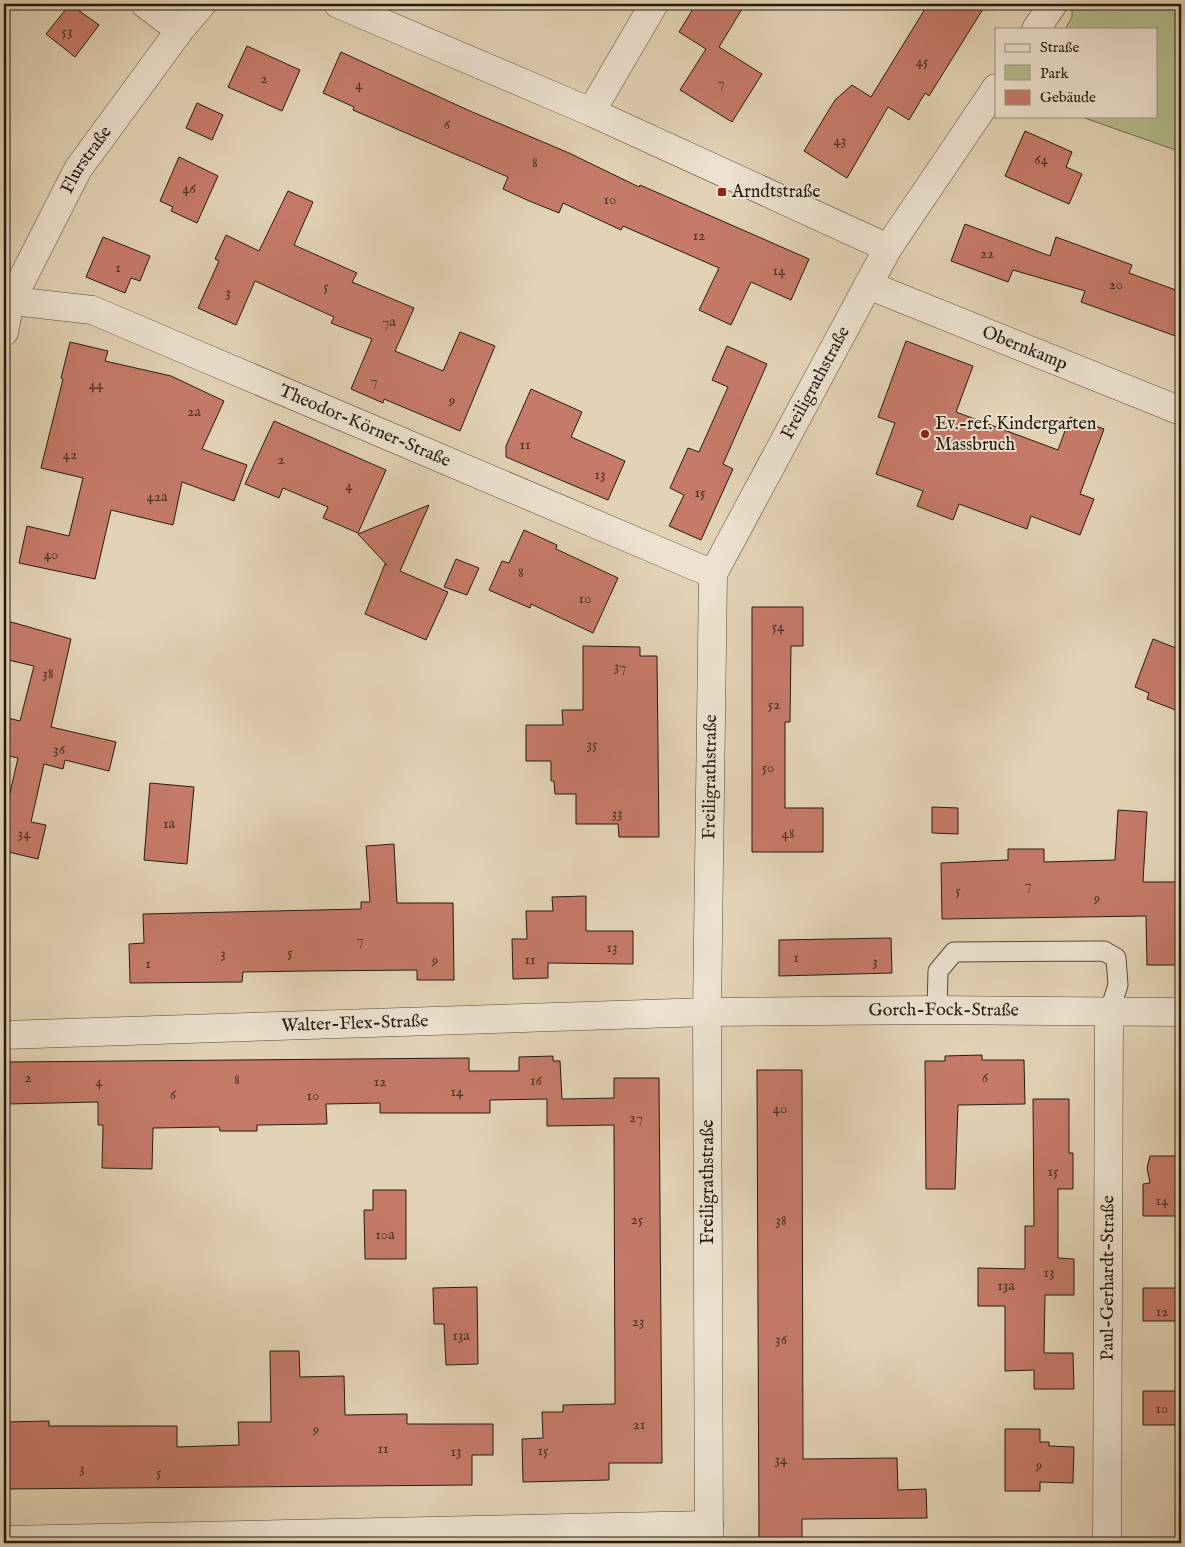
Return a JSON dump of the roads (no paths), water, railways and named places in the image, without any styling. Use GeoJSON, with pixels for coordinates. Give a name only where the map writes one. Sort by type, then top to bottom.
{"type":"FeatureCollection","features":[{"type":"Feature","properties":{"kind":"street"},"geometry":{"type":"LineString","coordinates":[[145,4],[180,30]]}},
{"type":"Feature","properties":{"kind":"street","name":"Flurstraße"},"geometry":{"type":"LineString","coordinates":[[4,332],[7,302],[78,169],[180,30],[202,4]]}},
{"type":"Feature","properties":{"kind":"street"},"geometry":{"type":"LineString","coordinates":[[338,4],[591,112],[888,248]]}},
{"type":"Feature","properties":{"kind":"street"},"geometry":{"type":"LineString","coordinates":[[591,112],[654,4]]}},
{"type":"Feature","properties":{"kind":"street"},"geometry":{"type":"LineString","coordinates":[[1037,28],[1053,4]]}},
{"type":"Feature","properties":{"kind":"street","name":"Freiligrathstraße"},"geometry":{"type":"LineString","coordinates":[[709,1534],[707,1012],[712,574],[888,248],[995,89]]}},
{"type":"Feature","properties":{"kind":"street","name":"Obernkamp"},"geometry":{"type":"LineString","coordinates":[[868,285],[1181,411]]}},
{"type":"Feature","properties":{"kind":"street","name":"Theodor-Körner-Straße"},"geometry":{"type":"LineString","coordinates":[[7,302],[92,310],[712,574]]}},
{"type":"Feature","properties":{"kind":"street","name":"Gorch-Fock-Straße"},"geometry":{"type":"LineString","coordinates":[[707,1012],[938,1010],[1109,1013],[1181,1012]]}},
{"type":"Feature","properties":{"kind":"street","name":"Walter-Flex-Straße"},"geometry":{"type":"LineString","coordinates":[[4,1034],[707,1012]]}},
{"type":"Feature","properties":{"kind":"street","name":"Paul-Gerhardt-Straße"},"geometry":{"type":"LineString","coordinates":[[1107,1543],[1109,1013]]}},
{"type":"Feature","properties":{"kind":"street"},"geometry":{"type":"LineString","coordinates":[[4,1540],[709,1534]]}},
{"type":"Feature","properties":{"kind":"lane"},"geometry":{"type":"LineString","coordinates":[[938,1010],[938,971],[954,952],[1104,951],[1116,958],[1118,984],[1109,1013]]}},
{"type":"Feature","properties":{"kind":"place","name":"Arndtstraße"},"geometry":{"type":"Point","coordinates":[722,192]}},
{"type":"Feature","properties":{"kind":"place","name":"Ev.-ref. Kindergarten Massbruch"},"geometry":{"type":"Point","coordinates":[925,434]}}]}
